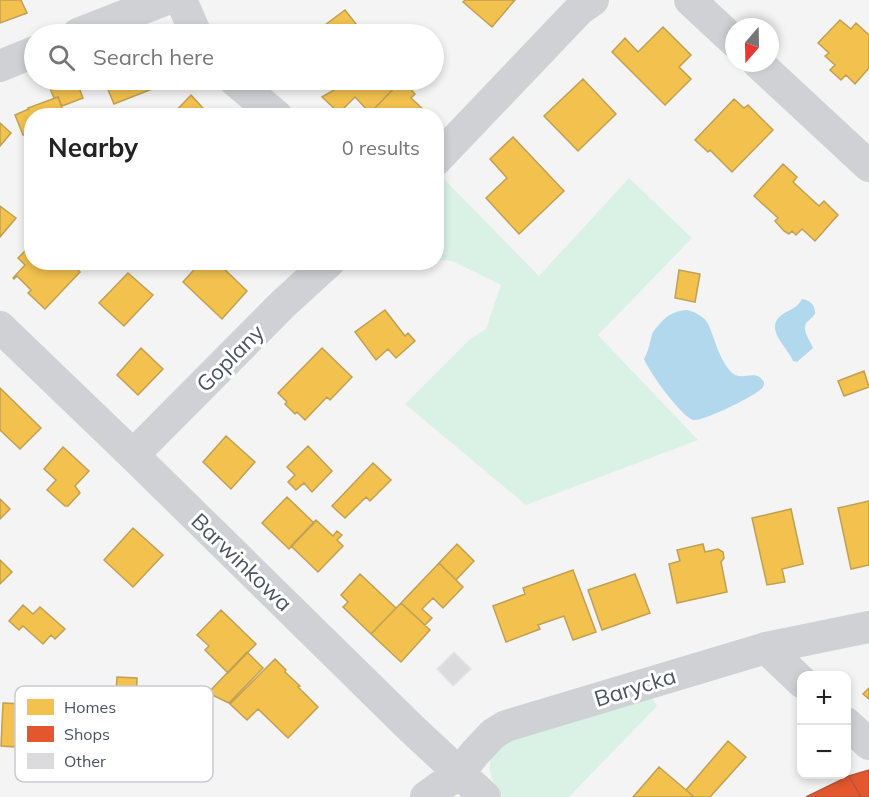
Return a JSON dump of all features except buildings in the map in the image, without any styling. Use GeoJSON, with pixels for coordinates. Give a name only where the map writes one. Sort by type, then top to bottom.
{"type":"FeatureCollection","features":[{"type":"Feature","properties":{"kind":"street"},"geometry":{"type":"LineString","coordinates":[[103,24],[164,0]]}},
{"type":"Feature","properties":{"kind":"street"},"geometry":{"type":"LineString","coordinates":[[181,0],[192,24]]}},
{"type":"Feature","properties":{"kind":"street"},"geometry":{"type":"LineString","coordinates":[[690,0],[725,33]]}},
{"type":"Feature","properties":{"kind":"street"},"geometry":{"type":"LineString","coordinates":[[444,151],[581,3]]}},
{"type":"Feature","properties":{"kind":"street"},"geometry":{"type":"LineString","coordinates":[[0,66],[24,56]]}},
{"type":"Feature","properties":{"kind":"street"},"geometry":{"type":"LineString","coordinates":[[768,72],[869,165]]}},
{"type":"Feature","properties":{"kind":"street"},"geometry":{"type":"LineString","coordinates":[[246,90],[267,108]]}},
{"type":"Feature","properties":{"kind":"street","name":"Goplany"},"geometry":{"type":"LineString","coordinates":[[133,456],[283,304],[320,270]]}},
{"type":"Feature","properties":{"kind":"street","name":"Barwinkowa"},"geometry":{"type":"LineString","coordinates":[[0,327],[411,728],[485,797]]}},
{"type":"Feature","properties":{"kind":"street","name":"Barycka"},"geometry":{"type":"LineString","coordinates":[[426,797],[459,773],[475,753],[494,734],[506,726],[765,648],[869,627]]}},
{"type":"Feature","properties":{"kind":"street"},"geometry":{"type":"LineString","coordinates":[[765,648],[797,677]]}},
{"type":"Feature","properties":{"kind":"street"},"geometry":{"type":"LineString","coordinates":[[848,725],[869,744]]}},
{"type":"Feature","properties":{"kind":"green space"},"geometry":{"type":"Polygon","coordinates":[[[629,178],[692,238],[598,335],[698,440],[526,505],[405,404],[470,339],[486,329],[501,285],[452,261],[444,260],[444,179],[539,276],[629,178]]]}},
{"type":"Feature","properties":{"kind":"green space"},"geometry":{"type":"Polygon","coordinates":[[[652,698],[657,706],[569,797],[503,797],[496,786],[490,769],[492,757],[512,739],[652,698]]]}},
{"type":"Feature","properties":{"kind":"water"},"geometry":{"type":"Polygon","coordinates":[[[802,299],[810,302],[815,308],[815,314],[805,325],[813,348],[797,362],[793,361],[778,337],[775,325],[777,319],[802,299]]]}},
{"type":"Feature","properties":{"kind":"water"},"geometry":{"type":"Polygon","coordinates":[[[687,310],[707,322],[721,357],[731,372],[740,376],[757,376],[764,382],[759,391],[741,401],[718,413],[693,420],[681,411],[666,393],[644,359],[652,333],[660,323],[674,313],[687,310]]]}}]}
